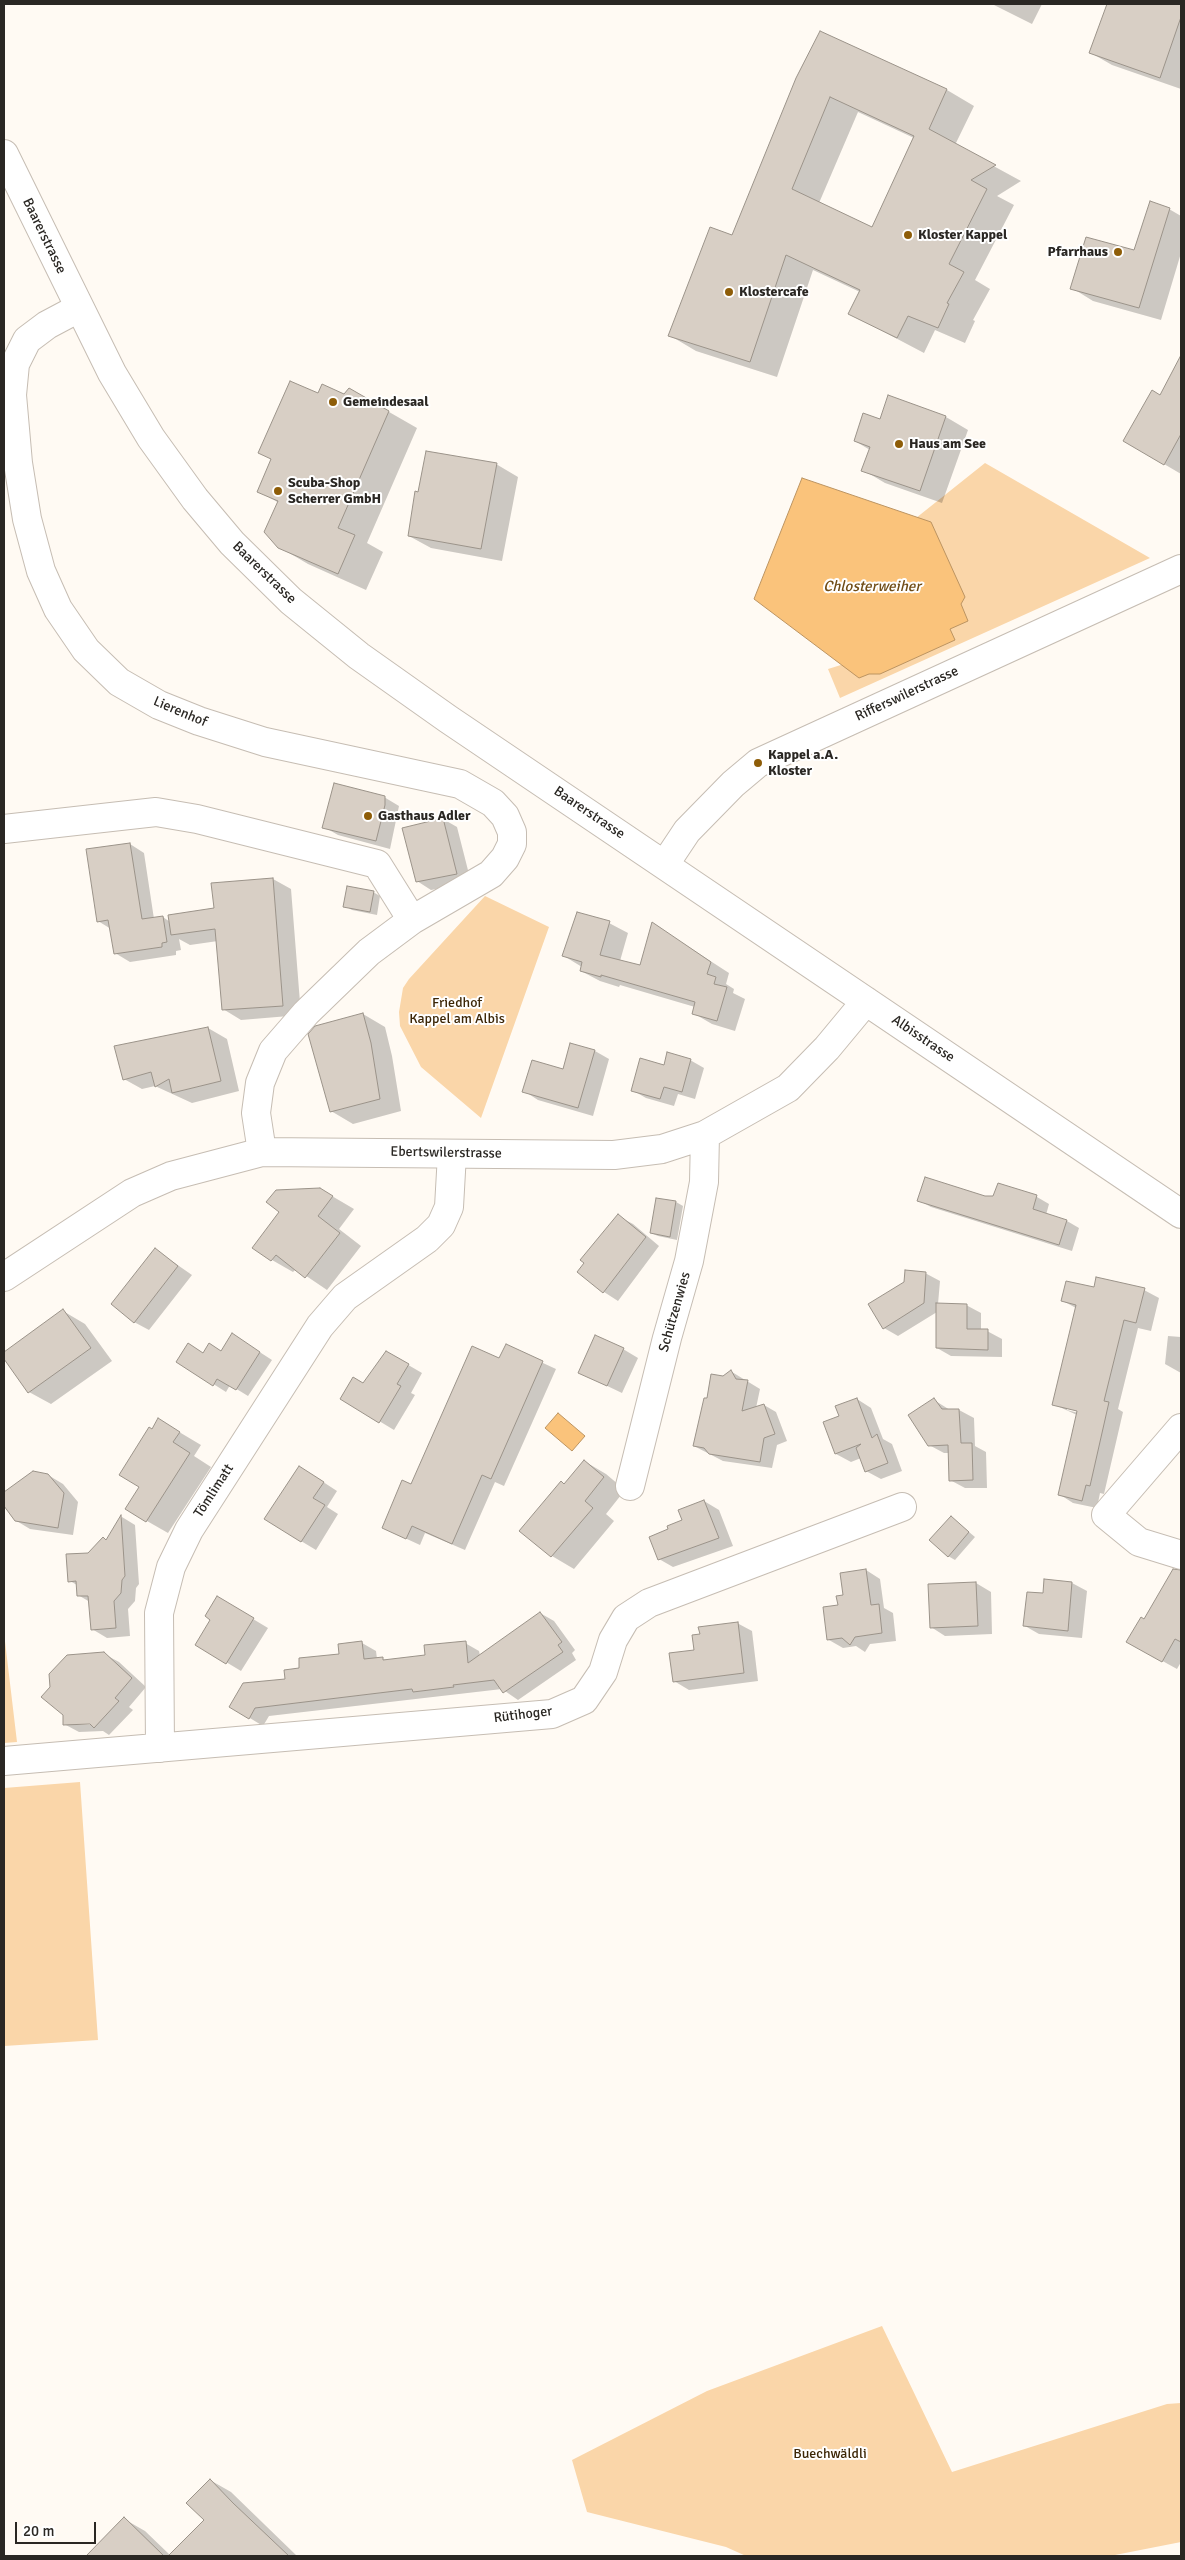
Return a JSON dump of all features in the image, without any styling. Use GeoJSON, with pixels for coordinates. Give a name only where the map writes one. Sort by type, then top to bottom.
{"type":"FeatureCollection","features":[{"type":"Feature","properties":{"kind":"street","name":"Baarerstrasse"},"geometry":{"type":"LineString","coordinates":[[4,154],[112,372],[151,438],[195,499],[232,543],[291,601],[359,656],[664,864]]}},
{"type":"Feature","properties":{"kind":"street","name":"Lierenhof"},"geometry":{"type":"LineString","coordinates":[[79,308],[47,325],[27,340],[15,364],[12,395],[18,463],[27,519],[40,571],[58,609],[86,650],[119,682],[159,705],[199,722],[266,742],[460,784],[493,803],[505,816],[512,832],[512,844],[505,858],[491,874],[412,920],[369,952],[306,1013],[273,1051],[260,1084],[256,1113],[262,1152]]}},
{"type":"Feature","properties":{"kind":"street","name":"Rifferswilerstrasse"},"geometry":{"type":"LineString","coordinates":[[664,864],[687,831],[733,784],[758,763],[1181,569]]}},
{"type":"Feature","properties":{"kind":"street"},"geometry":{"type":"LineString","coordinates":[[4,829],[156,812],[197,819],[377,864],[412,920]]}},
{"type":"Feature","properties":{"kind":"street","name":"Albisstrasse"},"geometry":{"type":"LineString","coordinates":[[664,864],[1181,1214]]}},
{"type":"Feature","properties":{"kind":"street","name":"Ebertswilerstrasse"},"geometry":{"type":"LineString","coordinates":[[4,1277],[132,1193],[172,1176],[262,1152],[614,1155],[662,1149],[705,1135],[788,1088],[827,1048],[866,1001]]}},
{"type":"Feature","properties":{"kind":"street","name":"Schützenwies"},"geometry":{"type":"LineString","coordinates":[[630,1486],[667,1338],[689,1262],[704,1182],[705,1135]]}},
{"type":"Feature","properties":{"kind":"street","name":"Tömlimatt"},"geometry":{"type":"LineString","coordinates":[[160,1748],[159,1613],[171,1567],[189,1530],[320,1326],[345,1296],[427,1239],[441,1225],[449,1207],[452,1154]]}},
{"type":"Feature","properties":{"kind":"street"},"geometry":{"type":"LineString","coordinates":[[1181,1428],[1106,1515],[1139,1542],[1181,1555]]}},
{"type":"Feature","properties":{"kind":"street","name":"Rütihoger"},"geometry":{"type":"LineString","coordinates":[[160,1748],[552,1714],[584,1700],[603,1672],[613,1640],[626,1618],[649,1603],[902,1507]]}},
{"type":"Feature","properties":{"kind":"street"},"geometry":{"type":"LineString","coordinates":[[4,1761],[160,1748]]}},
{"type":"Feature","properties":{"kind":"green space"},"geometry":{"type":"Polygon","coordinates":[[[985,463],[1150,558],[840,698],[828,669],[947,632],[916,518],[985,463]]]}},
{"type":"Feature","properties":{"kind":"green space","name":"Friedhof Kappel am Albis"},"geometry":{"type":"Polygon","coordinates":[[[485,896],[549,927],[481,1118],[421,1067],[400,1026],[399,1012],[403,988],[409,979],[485,896]]]}},
{"type":"Feature","properties":{"kind":"green space"},"geometry":{"type":"Polygon","coordinates":[[[4,1633],[17,1742],[4,1743],[4,1633]]]}},
{"type":"Feature","properties":{"kind":"green space"},"geometry":{"type":"Polygon","coordinates":[[[80,1782],[98,2040],[4,2046],[4,1788],[80,1782]]]}},
{"type":"Feature","properties":{"kind":"green space","name":"Buechwäldli"},"geometry":{"type":"Polygon","coordinates":[[[882,2326],[952,2472],[1167,2404],[1181,2403],[1181,2542],[1110,2556],[746,2556],[726,2547],[587,2512],[572,2460],[707,2391],[882,2326]]]}},
{"type":"Feature","properties":{"kind":"water","name":"Chlosterweiher"},"geometry":{"type":"Polygon","coordinates":[[[802,478],[931,522],[965,597],[961,604],[968,621],[950,629],[955,640],[880,674],[869,674],[859,678],[754,599],[802,478]]]}},
{"type":"Feature","properties":{"kind":"water"},"geometry":{"type":"Polygon","coordinates":[[[558,1413],[585,1436],[572,1451],[545,1428],[558,1413]]]}},
{"type":"Feature","properties":{"kind":"building"},"geometry":{"type":"Polygon","coordinates":[[[1107,4],[1181,4],[1181,17],[1160,78],[1089,53],[1107,4]]]}},
{"type":"Feature","properties":{"kind":"building"},"geometry":{"type":"Polygon","coordinates":[[[820,31],[947,89],[929,129],[996,165],[971,180],[987,189],[949,264],[964,272],[947,303],[949,304],[938,328],[908,316],[897,338],[848,314],[860,290],[786,255],[750,362],[668,336],[710,227],[732,235],[796,78],[820,31]],[[830,97],[792,189],[872,227],[914,136],[830,97]]]}},
{"type":"Feature","properties":{"kind":"building","name":"Pfarrhaus"},"geometry":{"type":"Polygon","coordinates":[[[1150,201],[1170,208],[1139,308],[1070,289],[1086,237],[1134,250],[1150,201]]]}},
{"type":"Feature","properties":{"kind":"building"},"geometry":{"type":"Polygon","coordinates":[[[1181,355],[1181,434],[1164,465],[1123,441],[1152,390],[1160,395],[1181,355]]]}},
{"type":"Feature","properties":{"kind":"building"},"geometry":{"type":"Polygon","coordinates":[[[290,381],[318,393],[322,384],[344,394],[349,388],[389,411],[338,528],[355,535],[338,574],[278,548],[264,532],[278,501],[257,492],[271,459],[258,453],[290,381]]]}},
{"type":"Feature","properties":{"kind":"building","name":"Haus am See"},"geometry":{"type":"Polygon","coordinates":[[[888,395],[946,416],[920,491],[861,471],[870,447],[854,441],[863,413],[880,419],[888,395]]]}},
{"type":"Feature","properties":{"kind":"building"},"geometry":{"type":"Polygon","coordinates":[[[426,451],[497,463],[481,549],[408,536],[415,491],[418,492],[426,451]]]}},
{"type":"Feature","properties":{"kind":"building"},"geometry":{"type":"Polygon","coordinates":[[[334,783],[385,796],[385,805],[376,841],[322,828],[334,783]]]}},
{"type":"Feature","properties":{"kind":"building"},"geometry":{"type":"Polygon","coordinates":[[[443,818],[457,874],[416,882],[402,828],[443,818]]]}},
{"type":"Feature","properties":{"kind":"building"},"geometry":{"type":"Polygon","coordinates":[[[130,843],[142,919],[163,916],[167,942],[162,943],[162,947],[114,954],[108,920],[97,922],[86,849],[130,843]]]}},
{"type":"Feature","properties":{"kind":"building"},"geometry":{"type":"Polygon","coordinates":[[[273,878],[283,1006],[222,1010],[215,929],[171,935],[168,915],[214,908],[211,883],[273,878]]]}},
{"type":"Feature","properties":{"kind":"building"},"geometry":{"type":"Polygon","coordinates":[[[347,886],[374,891],[370,912],[343,907],[347,886]]]}},
{"type":"Feature","properties":{"kind":"building"},"geometry":{"type":"Polygon","coordinates":[[[577,912],[610,921],[600,955],[640,965],[652,922],[711,962],[707,974],[716,977],[714,984],[727,987],[717,1021],[692,1014],[695,1002],[601,975],[601,977],[580,971],[582,962],[562,956],[577,912]]]}},
{"type":"Feature","properties":{"kind":"building"},"geometry":{"type":"Polygon","coordinates":[[[363,1013],[371,1043],[380,1099],[330,1112],[308,1034],[315,1026],[363,1013]]]}},
{"type":"Feature","properties":{"kind":"building"},"geometry":{"type":"Polygon","coordinates":[[[208,1027],[221,1081],[172,1093],[169,1079],[155,1087],[151,1072],[123,1080],[114,1046],[208,1027]]]}},
{"type":"Feature","properties":{"kind":"building"},"geometry":{"type":"Polygon","coordinates":[[[570,1043],[595,1050],[578,1108],[522,1092],[532,1060],[563,1069],[570,1043]]]}},
{"type":"Feature","properties":{"kind":"building"},"geometry":{"type":"Polygon","coordinates":[[[667,1052],[691,1059],[682,1092],[664,1087],[660,1099],[631,1091],[640,1058],[664,1065],[667,1052]]]}},
{"type":"Feature","properties":{"kind":"building"},"geometry":{"type":"Polygon","coordinates":[[[925,1177],[985,1196],[993,1196],[998,1183],[1037,1195],[1033,1209],[1067,1220],[1059,1245],[917,1201],[925,1177]]]}},
{"type":"Feature","properties":{"kind":"building"},"geometry":{"type":"Polygon","coordinates":[[[320,1188],[333,1196],[318,1216],[340,1233],[305,1278],[276,1255],[271,1261],[252,1248],[279,1212],[266,1202],[276,1190],[320,1188]]]}},
{"type":"Feature","properties":{"kind":"building"},"geometry":{"type":"Polygon","coordinates":[[[656,1198],[676,1201],[670,1237],[650,1233],[656,1198]]]}},
{"type":"Feature","properties":{"kind":"building"},"geometry":{"type":"Polygon","coordinates":[[[618,1214],[646,1237],[603,1293],[577,1272],[584,1263],[580,1260],[618,1214]]]}},
{"type":"Feature","properties":{"kind":"building"},"geometry":{"type":"Polygon","coordinates":[[[155,1248],[178,1266],[134,1323],[111,1304],[155,1248]]]}},
{"type":"Feature","properties":{"kind":"building"},"geometry":{"type":"Polygon","coordinates":[[[905,1270],[926,1272],[924,1303],[883,1329],[868,1304],[904,1282],[905,1270]]]}},
{"type":"Feature","properties":{"kind":"building"},"geometry":{"type":"Polygon","coordinates":[[[1096,1277],[1145,1288],[1136,1323],[1124,1320],[1104,1401],[1109,1402],[1090,1486],[1086,1485],[1082,1501],[1058,1495],[1077,1411],[1052,1405],[1076,1305],[1061,1301],[1066,1281],[1094,1287],[1096,1277]]]}},
{"type":"Feature","properties":{"kind":"building"},"geometry":{"type":"Polygon","coordinates":[[[936,1303],[967,1304],[967,1329],[988,1329],[988,1350],[936,1348],[936,1303]]]}},
{"type":"Feature","properties":{"kind":"building"},"geometry":{"type":"Polygon","coordinates":[[[63,1309],[91,1348],[28,1393],[4,1359],[4,1352],[63,1309]]]}},
{"type":"Feature","properties":{"kind":"building"},"geometry":{"type":"Polygon","coordinates":[[[232,1333],[260,1352],[236,1390],[217,1379],[213,1386],[176,1362],[188,1343],[203,1353],[209,1343],[221,1351],[232,1333]]]}},
{"type":"Feature","properties":{"kind":"building"},"geometry":{"type":"Polygon","coordinates":[[[595,1335],[624,1348],[607,1386],[578,1373],[595,1335]]]}},
{"type":"Feature","properties":{"kind":"building"},"geometry":{"type":"Polygon","coordinates":[[[506,1344],[543,1361],[491,1479],[482,1475],[452,1544],[412,1526],[406,1539],[382,1528],[402,1480],[411,1484],[472,1346],[499,1358],[506,1344]]]}},
{"type":"Feature","properties":{"kind":"building"},"geometry":{"type":"Polygon","coordinates":[[[386,1351],[409,1364],[397,1384],[401,1386],[379,1423],[340,1399],[353,1377],[363,1383],[386,1351]]]}},
{"type":"Feature","properties":{"kind":"building"},"geometry":{"type":"Polygon","coordinates":[[[731,1370],[736,1379],[748,1380],[742,1411],[764,1404],[775,1434],[764,1438],[760,1462],[709,1454],[704,1448],[693,1446],[704,1398],[707,1398],[711,1374],[723,1376],[731,1370]]]}},
{"type":"Feature","properties":{"kind":"building"},"geometry":{"type":"Polygon","coordinates":[[[857,1398],[872,1438],[877,1434],[888,1463],[865,1472],[856,1448],[861,1444],[835,1454],[823,1422],[839,1416],[835,1406],[857,1398]]]}},
{"type":"Feature","properties":{"kind":"building"},"geometry":{"type":"Polygon","coordinates":[[[934,1398],[942,1409],[959,1409],[961,1443],[972,1443],[973,1480],[949,1481],[948,1445],[928,1446],[908,1415],[934,1398]]]}},
{"type":"Feature","properties":{"kind":"building"},"geometry":{"type":"Polygon","coordinates":[[[158,1418],[180,1432],[173,1442],[190,1453],[146,1522],[125,1509],[139,1487],[119,1475],[149,1427],[152,1429],[158,1418]]]}},
{"type":"Feature","properties":{"kind":"building"},"geometry":{"type":"Polygon","coordinates":[[[584,1460],[604,1477],[585,1501],[593,1508],[551,1557],[519,1531],[561,1481],[564,1484],[584,1460]]]}},
{"type":"Feature","properties":{"kind":"building"},"geometry":{"type":"Polygon","coordinates":[[[299,1466],[324,1482],[313,1498],[325,1505],[301,1542],[264,1519],[299,1466]]]}},
{"type":"Feature","properties":{"kind":"building"},"geometry":{"type":"Polygon","coordinates":[[[33,1471],[48,1474],[64,1493],[58,1528],[15,1521],[4,1506],[4,1492],[33,1471]]]}},
{"type":"Feature","properties":{"kind":"building"},"geometry":{"type":"Polygon","coordinates":[[[704,1500],[719,1538],[658,1560],[649,1537],[668,1529],[667,1526],[682,1520],[678,1510],[704,1500]]]}},
{"type":"Feature","properties":{"kind":"building"},"geometry":{"type":"Polygon","coordinates":[[[121,1515],[125,1576],[122,1580],[121,1593],[114,1601],[116,1628],[91,1630],[88,1596],[77,1596],[76,1581],[68,1582],[66,1554],[88,1553],[103,1537],[106,1540],[121,1515]]]}},
{"type":"Feature","properties":{"kind":"building"},"geometry":{"type":"Polygon","coordinates":[[[951,1516],[969,1532],[948,1557],[929,1540],[951,1516]]]}},
{"type":"Feature","properties":{"kind":"building"},"geometry":{"type":"Polygon","coordinates":[[[866,1569],[871,1605],[879,1604],[882,1633],[855,1637],[850,1645],[842,1638],[827,1640],[823,1607],[838,1605],[836,1596],[843,1595],[840,1573],[866,1569]]]}},
{"type":"Feature","properties":{"kind":"building"},"geometry":{"type":"Polygon","coordinates":[[[1173,1569],[1181,1570],[1181,1642],[1175,1639],[1162,1662],[1126,1642],[1141,1617],[1144,1619],[1173,1569]]]}},
{"type":"Feature","properties":{"kind":"building"},"geometry":{"type":"Polygon","coordinates":[[[1044,1579],[1072,1582],[1068,1631],[1023,1626],[1027,1592],[1043,1593],[1044,1579]]]}},
{"type":"Feature","properties":{"kind":"building"},"geometry":{"type":"Polygon","coordinates":[[[976,1582],[978,1626],[930,1628],[928,1584],[976,1582]]]}},
{"type":"Feature","properties":{"kind":"building"},"geometry":{"type":"Polygon","coordinates":[[[217,1596],[254,1618],[226,1664],[195,1645],[210,1620],[205,1616],[217,1596]]]}},
{"type":"Feature","properties":{"kind":"building"},"geometry":{"type":"Polygon","coordinates":[[[540,1612],[562,1642],[558,1645],[563,1652],[503,1693],[494,1680],[413,1692],[412,1689],[255,1708],[249,1719],[229,1707],[243,1683],[285,1679],[284,1670],[299,1668],[299,1658],[339,1654],[338,1644],[362,1641],[364,1659],[383,1657],[383,1660],[425,1655],[424,1645],[466,1641],[468,1663],[540,1612]]]}},
{"type":"Feature","properties":{"kind":"building"},"geometry":{"type":"Polygon","coordinates":[[[738,1622],[744,1673],[673,1682],[669,1653],[694,1650],[692,1635],[700,1634],[698,1627],[738,1622]]]}},
{"type":"Feature","properties":{"kind":"building"},"geometry":{"type":"Polygon","coordinates":[[[104,1652],[132,1678],[115,1698],[119,1701],[94,1728],[90,1724],[63,1725],[63,1715],[41,1697],[50,1687],[49,1674],[67,1655],[104,1652]]]}},
{"type":"Feature","properties":{"kind":"building"},"geometry":{"type":"Polygon","coordinates":[[[210,2479],[289,2556],[168,2556],[204,2520],[186,2503],[210,2479]]]}},
{"type":"Feature","properties":{"kind":"building"},"geometry":{"type":"Polygon","coordinates":[[[124,2517],[164,2556],[86,2556],[124,2517]]]}},
{"type":"Feature","properties":{"kind":"place","name":"Kloster Kappel"},"geometry":{"type":"Point","coordinates":[908,235]}},
{"type":"Feature","properties":{"kind":"place","name":"Pfarrhaus"},"geometry":{"type":"Point","coordinates":[1118,252]}},
{"type":"Feature","properties":{"kind":"place","name":"Klostercafe"},"geometry":{"type":"Point","coordinates":[729,292]}},
{"type":"Feature","properties":{"kind":"place","name":"Gemeindesaal"},"geometry":{"type":"Point","coordinates":[333,402]}},
{"type":"Feature","properties":{"kind":"place","name":"Haus am See"},"geometry":{"type":"Point","coordinates":[899,444]}},
{"type":"Feature","properties":{"kind":"place","name":"Scuba-Shop Scherrer GmbH"},"geometry":{"type":"Point","coordinates":[278,491]}},
{"type":"Feature","properties":{"kind":"place","name":"Kappel a.A. Kloster"},"geometry":{"type":"Point","coordinates":[758,763]}},
{"type":"Feature","properties":{"kind":"place","name":"Gasthaus Adler"},"geometry":{"type":"Point","coordinates":[368,816]}}]}
